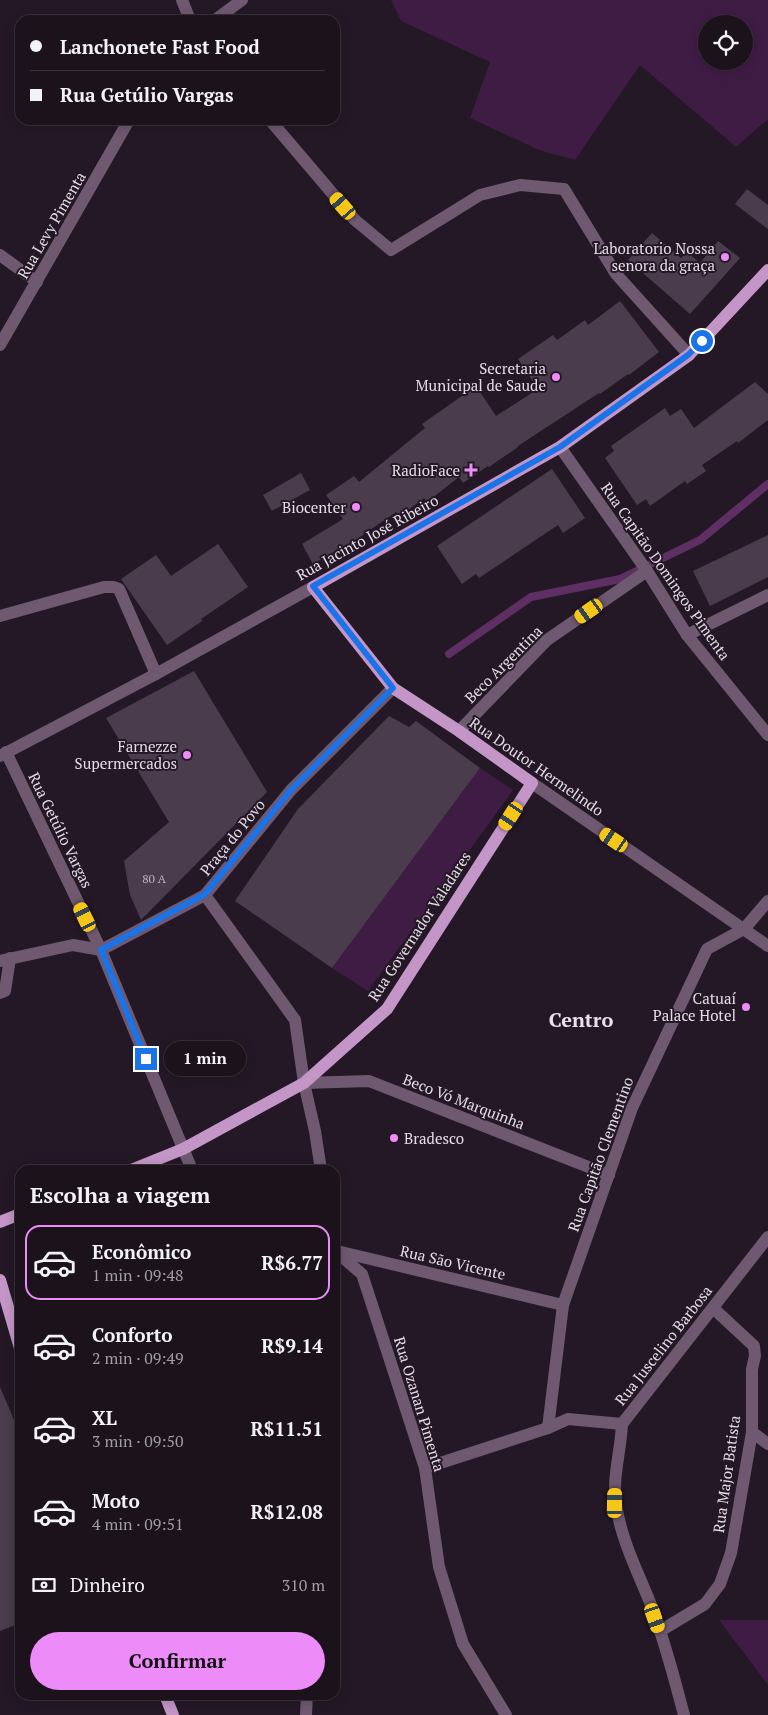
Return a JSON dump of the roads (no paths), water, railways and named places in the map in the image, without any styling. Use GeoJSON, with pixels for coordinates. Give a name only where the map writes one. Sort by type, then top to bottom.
{"type":"FeatureCollection","features":[{"type":"Feature","properties":{"kind":"main road","name":"Rua Jacinto José Ribeiro"},"geometry":{"type":"LineString","coordinates":[[313,586],[560,447],[688,355],[768,270]]}},
{"type":"Feature","properties":{"kind":"main road","name":"Rua Doutor Hermelindo"},"geometry":{"type":"LineString","coordinates":[[313,586],[393,688],[459,731],[532,784]]}},
{"type":"Feature","properties":{"kind":"main road","name":"Rua Governador Valadares"},"geometry":{"type":"LineString","coordinates":[[143,1165],[183,1149],[304,1083],[387,1009],[532,784]]}},
{"type":"Feature","properties":{"kind":"main road"},"geometry":{"type":"LineString","coordinates":[[0,1222],[15,1216]]}},
{"type":"Feature","properties":{"kind":"main road"},"geometry":{"type":"LineString","coordinates":[[0,1280],[15,1331]]}},
{"type":"Feature","properties":{"kind":"main road"},"geometry":{"type":"LineString","coordinates":[[167,1700],[173,1715]]}},
{"type":"Feature","properties":{"kind":"street"},"geometry":{"type":"LineString","coordinates":[[182,0],[188,15]]}},
{"type":"Feature","properties":{"kind":"street"},"geometry":{"type":"LineString","coordinates":[[222,15],[242,0]]}},
{"type":"Feature","properties":{"kind":"street","name":"Rua Levy Pimenta"},"geometry":{"type":"LineString","coordinates":[[0,345],[126,125]]}},
{"type":"Feature","properties":{"kind":"street"},"geometry":{"type":"LineString","coordinates":[[274,125],[355,220],[391,250],[480,195],[520,186],[564,189],[616,274],[688,355]]}},
{"type":"Feature","properties":{"kind":"street"},"geometry":{"type":"LineString","coordinates":[[0,255],[37,282]]}},
{"type":"Feature","properties":{"kind":"street","name":"Rua Capitão Domingos Pimenta"},"geometry":{"type":"LineString","coordinates":[[560,447],[646,571],[687,635],[768,735]]}},
{"type":"Feature","properties":{"kind":"street","name":"Beco Argentina"},"geometry":{"type":"LineString","coordinates":[[459,731],[547,640],[646,571]]}},
{"type":"Feature","properties":{"kind":"street","name":"Rua Jacinto José Ribeiro"},"geometry":{"type":"LineString","coordinates":[[3,754],[156,674],[313,586]]}},
{"type":"Feature","properties":{"kind":"street"},"geometry":{"type":"LineString","coordinates":[[0,616],[104,587],[114,587],[119,589],[156,674]]}},
{"type":"Feature","properties":{"kind":"street"},"geometry":{"type":"LineString","coordinates":[[687,635],[768,595]]}},
{"type":"Feature","properties":{"kind":"street","name":"Praça do Povo"},"geometry":{"type":"LineString","coordinates":[[304,1083],[294,1020],[205,894],[291,790],[393,688]]}},
{"type":"Feature","properties":{"kind":"street","name":"Rua Getúlio Vargas"},"geometry":{"type":"LineString","coordinates":[[3,754],[101,950],[190,1165]]}},
{"type":"Feature","properties":{"kind":"street","name":"Rua Doutor Hermelindo"},"geometry":{"type":"LineString","coordinates":[[532,784],[768,946]]}},
{"type":"Feature","properties":{"kind":"street"},"geometry":{"type":"LineString","coordinates":[[0,993],[6,991],[5,960],[73,945],[101,950],[205,894]]}},
{"type":"Feature","properties":{"kind":"street","name":"Rua Capitão Clementino"},"geometry":{"type":"LineString","coordinates":[[548,1428],[563,1305],[632,1108],[707,949],[744,929],[768,902]]}},
{"type":"Feature","properties":{"kind":"street","name":"Beco Vó Marquinha"},"geometry":{"type":"LineString","coordinates":[[304,1083],[369,1081],[609,1175]]}},
{"type":"Feature","properties":{"kind":"street"},"geometry":{"type":"LineString","coordinates":[[304,1083],[320,1165]]}},
{"type":"Feature","properties":{"kind":"street","name":"Rua Juscelino Barbosa"},"geometry":{"type":"LineString","coordinates":[[684,1715],[660,1630],[626,1545],[615,1503],[616,1468],[622,1424],[768,1237]]}},
{"type":"Feature","properties":{"kind":"street","name":"Rua São Vicente"},"geometry":{"type":"LineString","coordinates":[[340,1252],[563,1305]]}},
{"type":"Feature","properties":{"kind":"street","name":"Rua Ozanan Pimenta"},"geometry":{"type":"LineString","coordinates":[[340,1255],[362,1274],[425,1468],[439,1567],[463,1644],[506,1715]]}},
{"type":"Feature","properties":{"kind":"street","name":"Rua Major Batista"},"geometry":{"type":"LineString","coordinates":[[660,1630],[705,1604],[720,1584],[731,1553],[752,1432],[754,1346],[712,1308]]}},
{"type":"Feature","properties":{"kind":"street"},"geometry":{"type":"LineString","coordinates":[[425,1468],[548,1428],[568,1419],[622,1424]]}},
{"type":"Feature","properties":{"kind":"street"},"geometry":{"type":"LineString","coordinates":[[752,1432],[768,1444]]}},
{"type":"Feature","properties":{"kind":"street"},"geometry":{"type":"LineString","coordinates":[[306,1715],[307,1700]]}},
{"type":"Feature","properties":{"kind":"waterway"},"geometry":{"type":"LineString","coordinates":[[449,654],[531,597],[620,579],[700,540],[768,484]]}},
{"type":"Feature","properties":{"kind":"place","name":"Laboratorio Nossa senora da graça"},"geometry":{"type":"Point","coordinates":[725,257]}},
{"type":"Feature","properties":{"kind":"place","name":"Secretaria Municipal de Saude"},"geometry":{"type":"Point","coordinates":[556,377]}},
{"type":"Feature","properties":{"kind":"place","name":"RadioFace"},"geometry":{"type":"Point","coordinates":[471,470]}},
{"type":"Feature","properties":{"kind":"place","name":"Biocenter"},"geometry":{"type":"Point","coordinates":[356,507]}},
{"type":"Feature","properties":{"kind":"place","name":"Farnezze Supermercados"},"geometry":{"type":"Point","coordinates":[187,755]}},
{"type":"Feature","properties":{"kind":"place","name":"Catuaí Palace Hotel"},"geometry":{"type":"Point","coordinates":[746,1007]}},
{"type":"Feature","properties":{"kind":"place","name":"Bradesco"},"geometry":{"type":"Point","coordinates":[394,1138]}},
{"type":"Feature","properties":{"kind":"district","name":"Centro"},"geometry":{"type":"Point","coordinates":[581,1019]}}]}
